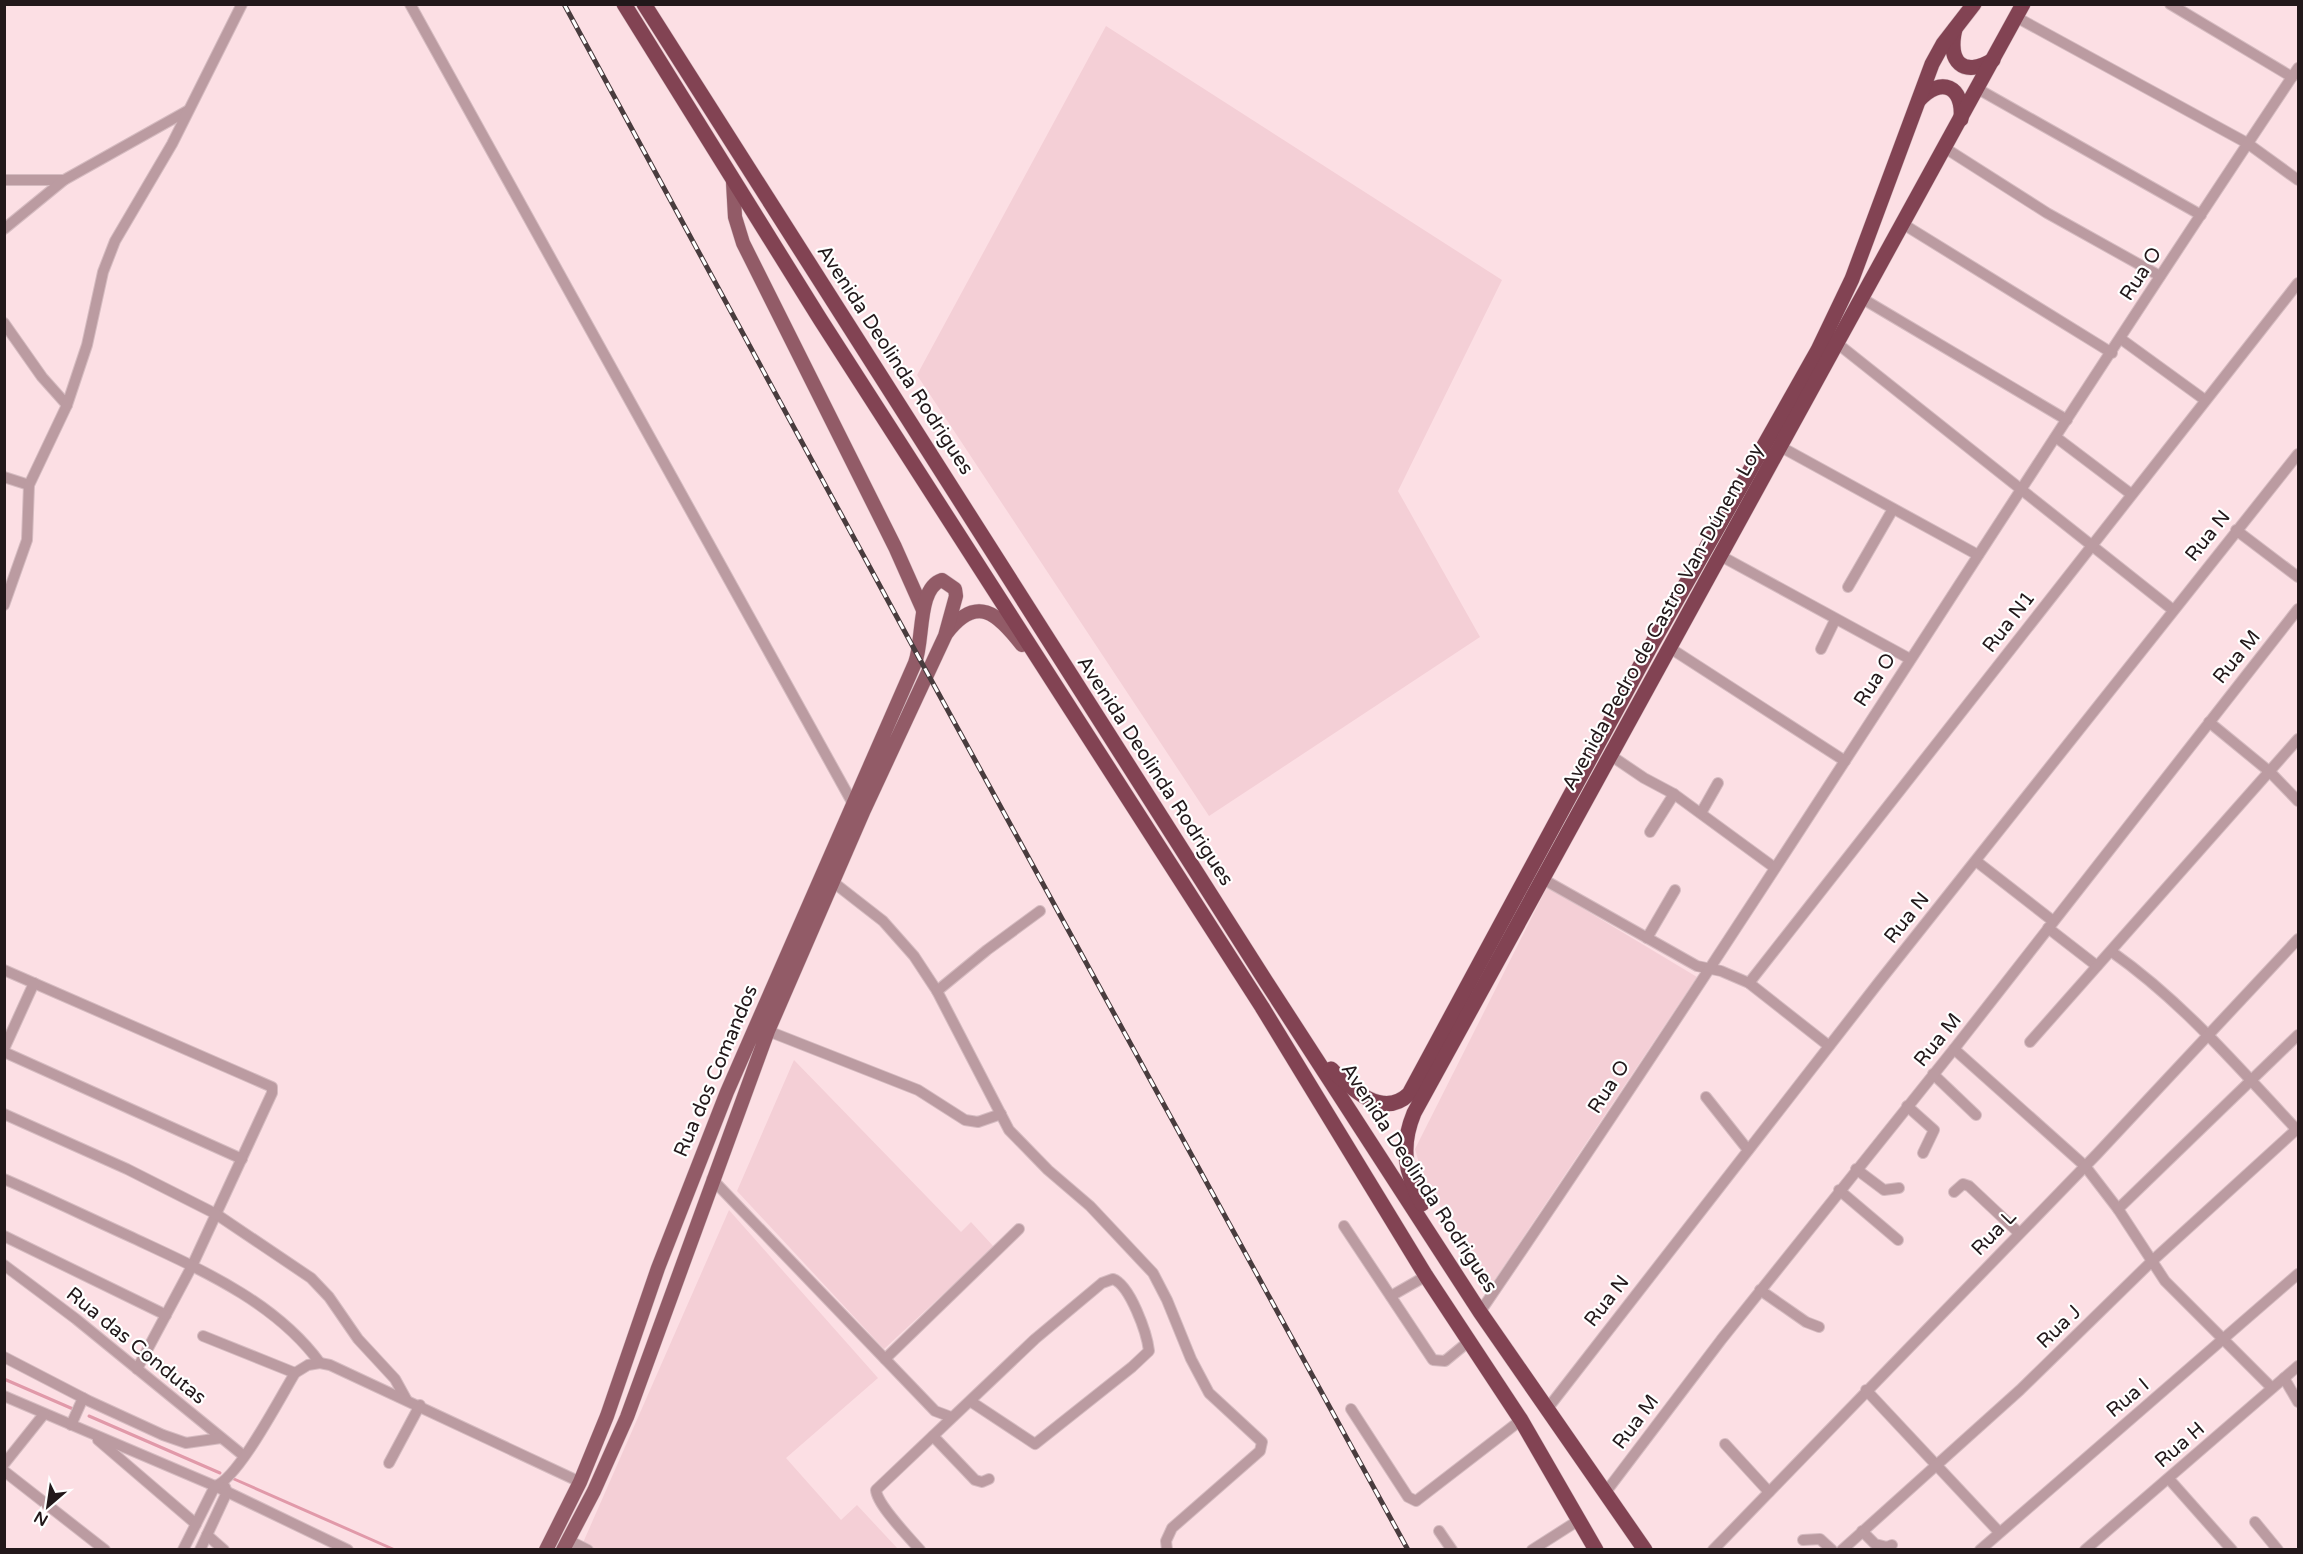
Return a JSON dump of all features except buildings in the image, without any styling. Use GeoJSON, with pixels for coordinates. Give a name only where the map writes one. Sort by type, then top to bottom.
{"type":"FeatureCollection","features":[{"type":"Feature","properties":{"kind":"highway","name":"Avenida Deolinda Rodrigues"},"geometry":{"type":"LineString","coordinates":[[624,4],[733,182],[1262,1007],[1425,1276],[1521,1420],[1596,1550]]}},
{"type":"Feature","properties":{"kind":"highway","name":"Avenida Deolinda Rodrigues"},"geometry":{"type":"LineString","coordinates":[[644,4],[1128,768],[1448,1258],[1480,1312],[1646,1550]]}},
{"type":"Feature","properties":{"kind":"highway","name":"Avenida Pedro de Castro Van-Dúnem Loy"},"geometry":{"type":"LineString","coordinates":[[1312,1050],[1355,1091],[1367,1098],[1388,1104],[1409,1094],[1653,642],[1818,350],[1852,279],[1932,64],[1974,4]]}},
{"type":"Feature","properties":{"kind":"highway","name":"Avenida Pedro de Castro Van-Dúnem Loy"},"geometry":{"type":"LineString","coordinates":[[1448,1258],[1408,1174],[1404,1156],[1408,1128],[1541,879],[1961,122],[2020,11]]}},
{"type":"Feature","properties":{"kind":"highway"},"geometry":{"type":"LineString","coordinates":[[1956,27],[1952,41],[1952,54],[1956,62],[1979,69],[1993,60]]}},
{"type":"Feature","properties":{"kind":"highway"},"geometry":{"type":"LineString","coordinates":[[1916,103],[1928,90],[1944,86],[1953,90],[1960,98],[1961,122]]}},
{"type":"Feature","properties":{"kind":"main road"},"geometry":{"type":"LineString","coordinates":[[733,182],[735,217],[743,243],[895,547],[923,610]]}},
{"type":"Feature","properties":{"kind":"main road"},"geometry":{"type":"LineString","coordinates":[[923,610],[928,593],[935,582],[942,580],[955,589],[956,596],[945,636]]}},
{"type":"Feature","properties":{"kind":"main road","name":"Rua dos Comandos"},"geometry":{"type":"LineString","coordinates":[[546,1550],[580,1482],[607,1416],[658,1268],[727,1092],[852,801],[918,656],[923,610]]}},
{"type":"Feature","properties":{"kind":"main road"},"geometry":{"type":"LineString","coordinates":[[945,636],[956,623],[969,615],[981,612],[992,613],[1002,619],[1052,681]]}},
{"type":"Feature","properties":{"kind":"main road","name":"Rua dos Comandos"},"geometry":{"type":"LineString","coordinates":[[566,1545],[594,1491],[627,1417],[712,1179],[768,1031],[945,636]]}},
{"type":"Feature","properties":{"kind":"street"},"geometry":{"type":"LineString","coordinates":[[4,605],[27,540],[29,485],[67,405],[87,345],[103,272],[115,241],[156,173],[242,4]]}},
{"type":"Feature","properties":{"kind":"street"},"geometry":{"type":"LineString","coordinates":[[410,4],[852,801]]}},
{"type":"Feature","properties":{"kind":"street"},"geometry":{"type":"LineString","coordinates":[[2170,4],[2295,73]]}},
{"type":"Feature","properties":{"kind":"street"},"geometry":{"type":"LineString","coordinates":[[2020,11],[2247,143],[2298,180]]}},
{"type":"Feature","properties":{"kind":"street","name":"Rua O"},"geometry":{"type":"LineString","coordinates":[[1480,1312],[1709,969],[2022,487],[2295,73]]}},
{"type":"Feature","properties":{"kind":"street"},"geometry":{"type":"LineString","coordinates":[[1978,89],[2201,215]]}},
{"type":"Feature","properties":{"kind":"street"},"geometry":{"type":"LineString","coordinates":[[4,229],[64,180],[187,111]]}},
{"type":"Feature","properties":{"kind":"street"},"geometry":{"type":"LineString","coordinates":[[1945,148],[2047,213],[2160,276]]}},
{"type":"Feature","properties":{"kind":"street"},"geometry":{"type":"LineString","coordinates":[[4,180],[64,180]]}},
{"type":"Feature","properties":{"kind":"street"},"geometry":{"type":"LineString","coordinates":[[1903,224],[2112,353]]}},
{"type":"Feature","properties":{"kind":"street","name":"Rua N1"},"geometry":{"type":"LineString","coordinates":[[1749,983],[2298,283]]}},
{"type":"Feature","properties":{"kind":"street"},"geometry":{"type":"LineString","coordinates":[[1863,299],[2067,420]]}},
{"type":"Feature","properties":{"kind":"street"},"geometry":{"type":"LineString","coordinates":[[4,323],[42,377],[67,405]]}},
{"type":"Feature","properties":{"kind":"street"},"geometry":{"type":"LineString","coordinates":[[2121,339],[2205,400]]}},
{"type":"Feature","properties":{"kind":"street"},"geometry":{"type":"LineString","coordinates":[[1838,344],[2022,487],[2173,610]]}},
{"type":"Feature","properties":{"kind":"street"},"geometry":{"type":"LineString","coordinates":[[2056,438],[2131,494]]}},
{"type":"Feature","properties":{"kind":"street"},"geometry":{"type":"LineString","coordinates":[[1781,447],[1978,555]]}},
{"type":"Feature","properties":{"kind":"street","name":"Rua N"},"geometry":{"type":"LineString","coordinates":[[1548,1408],[1829,1046],[2298,454]]}},
{"type":"Feature","properties":{"kind":"street"},"geometry":{"type":"LineString","coordinates":[[4,477],[29,485]]}},
{"type":"Feature","properties":{"kind":"street"},"geometry":{"type":"LineString","coordinates":[[1848,587],[1893,509]]}},
{"type":"Feature","properties":{"kind":"street"},"geometry":{"type":"LineString","coordinates":[[2236,530],[2298,577]]}},
{"type":"Feature","properties":{"kind":"street"},"geometry":{"type":"LineString","coordinates":[[1721,556],[1910,659]]}},
{"type":"Feature","properties":{"kind":"street","name":"Rua M"},"geometry":{"type":"LineString","coordinates":[[1605,1493],[1760,1290],[1954,1049],[2298,609]]}},
{"type":"Feature","properties":{"kind":"street"},"geometry":{"type":"LineString","coordinates":[[1821,649],[1835,620]]}},
{"type":"Feature","properties":{"kind":"street"},"geometry":{"type":"LineString","coordinates":[[1670,648],[1845,761]]}},
{"type":"Feature","properties":{"kind":"street"},"geometry":{"type":"LineString","coordinates":[[2209,722],[2270,772],[2298,801]]}},
{"type":"Feature","properties":{"kind":"street"},"geometry":{"type":"LineString","coordinates":[[2030,1042],[2298,739]]}},
{"type":"Feature","properties":{"kind":"street"},"geometry":{"type":"LineString","coordinates":[[1610,755],[1644,778],[1674,794],[1775,868]]}},
{"type":"Feature","properties":{"kind":"street"},"geometry":{"type":"LineString","coordinates":[[1701,813],[1718,783]]}},
{"type":"Feature","properties":{"kind":"street"},"geometry":{"type":"LineString","coordinates":[[1650,832],[1674,794]]}},
{"type":"Feature","properties":{"kind":"street"},"geometry":{"type":"LineString","coordinates":[[1976,861],[2097,966]]}},
{"type":"Feature","properties":{"kind":"street"},"geometry":{"type":"LineString","coordinates":[[1541,879],[1697,966],[1721,971],[1749,983],[1829,1046]]}},
{"type":"Feature","properties":{"kind":"street"},"geometry":{"type":"LineString","coordinates":[[833,882],[863,903],[898,936],[937,991],[1001,1114],[1020,1141],[1090,1206],[1153,1274],[1209,1393],[1262,1442],[1260,1451],[1172,1528],[1167,1534],[1165,1549]]}},
{"type":"Feature","properties":{"kind":"street"},"geometry":{"type":"LineString","coordinates":[[1647,938],[1675,890]]}},
{"type":"Feature","properties":{"kind":"street"},"geometry":{"type":"LineString","coordinates":[[937,991],[1040,911]]}},
{"type":"Feature","properties":{"kind":"street","name":"Rua L"},"geometry":{"type":"LineString","coordinates":[[1713,1550],[2085,1166],[2298,939]]}},
{"type":"Feature","properties":{"kind":"street"},"geometry":{"type":"LineString","coordinates":[[2112,952],[2151,979],[2298,1130]]}},
{"type":"Feature","properties":{"kind":"street"},"geometry":{"type":"LineString","coordinates":[[4,970],[272,1087],[272,1093],[192,1266],[137,1369]]}},
{"type":"Feature","properties":{"kind":"street"},"geometry":{"type":"LineString","coordinates":[[34,983],[4,1051],[242,1159]]}},
{"type":"Feature","properties":{"kind":"street"},"geometry":{"type":"LineString","coordinates":[[768,1031],[918,1090],[965,1120],[978,1122],[1001,1114]]}},
{"type":"Feature","properties":{"kind":"street"},"geometry":{"type":"LineString","coordinates":[[2118,1209],[2298,1035]]}},
{"type":"Feature","properties":{"kind":"street"},"geometry":{"type":"LineString","coordinates":[[1954,1049],[2085,1166],[2118,1209],[2151,1262],[2189,1308],[2272,1388]]}},
{"type":"Feature","properties":{"kind":"street"},"geometry":{"type":"LineString","coordinates":[[1934,1074],[1976,1115]]}},
{"type":"Feature","properties":{"kind":"street"},"geometry":{"type":"LineString","coordinates":[[1706,1097],[1748,1150]]}},
{"type":"Feature","properties":{"kind":"street"},"geometry":{"type":"LineString","coordinates":[[1907,1106],[1934,1130],[1923,1153]]}},
{"type":"Feature","properties":{"kind":"street"},"geometry":{"type":"LineString","coordinates":[[4,1114],[88,1150],[216,1214],[316,1282],[358,1339],[395,1379],[406,1399]]}},
{"type":"Feature","properties":{"kind":"street","name":"Rua J"},"geometry":{"type":"LineString","coordinates":[[1842,1550],[2020,1390],[2151,1262],[2298,1130]]}},
{"type":"Feature","properties":{"kind":"street"},"geometry":{"type":"LineString","coordinates":[[1856,1169],[1884,1190],[1899,1188]]}},
{"type":"Feature","properties":{"kind":"street"},"geometry":{"type":"LineString","coordinates":[[4,1179],[192,1266],[284,1322],[304,1340],[320,1363],[420,1405],[580,1482]]}},
{"type":"Feature","properties":{"kind":"street"},"geometry":{"type":"LineString","coordinates":[[712,1179],[935,1411],[951,1418]]}},
{"type":"Feature","properties":{"kind":"street"},"geometry":{"type":"LineString","coordinates":[[1954,1192],[1962,1184],[1969,1186],[2019,1233]]}},
{"type":"Feature","properties":{"kind":"street"},"geometry":{"type":"LineString","coordinates":[[1839,1190],[1898,1240]]}},
{"type":"Feature","properties":{"kind":"street"},"geometry":{"type":"LineString","coordinates":[[1344,1226],[1433,1360],[1445,1361],[1468,1342]]}},
{"type":"Feature","properties":{"kind":"street"},"geometry":{"type":"LineString","coordinates":[[885,1359],[1019,1229]]}},
{"type":"Feature","properties":{"kind":"street"},"geometry":{"type":"LineString","coordinates":[[4,1236],[166,1315]]}},
{"type":"Feature","properties":{"kind":"street","name":"Rua das Condutas"},"geometry":{"type":"LineString","coordinates":[[4,1265],[244,1456]]}},
{"type":"Feature","properties":{"kind":"street","name":"Rua I"},"geometry":{"type":"LineString","coordinates":[[1980,1550],[2298,1274]]}},
{"type":"Feature","properties":{"kind":"street"},"geometry":{"type":"LineString","coordinates":[[1391,1296],[1425,1276]]}},
{"type":"Feature","properties":{"kind":"street"},"geometry":{"type":"LineString","coordinates":[[920,1550],[881,1501],[876,1490],[1035,1339],[1102,1283],[1113,1279],[1122,1284],[1147,1334],[1149,1351],[1035,1444],[970,1401]]}},
{"type":"Feature","properties":{"kind":"street"},"geometry":{"type":"LineString","coordinates":[[1760,1290],[1806,1322],[1819,1327]]}},
{"type":"Feature","properties":{"kind":"street"},"geometry":{"type":"LineString","coordinates":[[203,1336],[295,1373]]}},
{"type":"Feature","properties":{"kind":"street"},"geometry":{"type":"LineString","coordinates":[[4,1357],[83,1398],[186,1443],[221,1437]]}},
{"type":"Feature","properties":{"kind":"street"},"geometry":{"type":"LineString","coordinates":[[183,1550],[196,1524],[244,1456],[295,1373],[302,1367],[320,1363]]}},
{"type":"Feature","properties":{"kind":"street","name":"Rua H"},"geometry":{"type":"LineString","coordinates":[[2085,1550],[2298,1366]]}},
{"type":"Feature","properties":{"kind":"street"},"geometry":{"type":"LineString","coordinates":[[2284,1378],[2298,1401]]}},
{"type":"Feature","properties":{"kind":"street"},"geometry":{"type":"LineString","coordinates":[[1866,1390],[1999,1532]]}},
{"type":"Feature","properties":{"kind":"street"},"geometry":{"type":"LineString","coordinates":[[4,1396],[222,1487],[348,1550]]}},
{"type":"Feature","properties":{"kind":"street"},"geometry":{"type":"LineString","coordinates":[[71,1425],[83,1398]]}},
{"type":"Feature","properties":{"kind":"street"},"geometry":{"type":"LineString","coordinates":[[389,1463],[420,1405]]}},
{"type":"Feature","properties":{"kind":"street"},"geometry":{"type":"LineString","coordinates":[[1351,1409],[1408,1497],[1416,1501],[1521,1420]]}},
{"type":"Feature","properties":{"kind":"street"},"geometry":{"type":"LineString","coordinates":[[935,1411],[936,1433],[975,1480],[982,1482],[989,1479]]}},
{"type":"Feature","properties":{"kind":"street"},"geometry":{"type":"LineString","coordinates":[[4,1464],[44,1414]]}},
{"type":"Feature","properties":{"kind":"street"},"geometry":{"type":"LineString","coordinates":[[89,1433],[196,1524]]}},
{"type":"Feature","properties":{"kind":"street"},"geometry":{"type":"LineString","coordinates":[[1725,1444],[1769,1492]]}},
{"type":"Feature","properties":{"kind":"street"},"geometry":{"type":"LineString","coordinates":[[4,1471],[105,1550]]}},
{"type":"Feature","properties":{"kind":"street"},"geometry":{"type":"LineString","coordinates":[[2169,1479],[2232,1550]]}},
{"type":"Feature","properties":{"kind":"street"},"geometry":{"type":"LineString","coordinates":[[200,1550],[222,1487]]}},
{"type":"Feature","properties":{"kind":"street"},"geometry":{"type":"LineString","coordinates":[[1532,1550],[1579,1520]]}},
{"type":"Feature","properties":{"kind":"street"},"geometry":{"type":"LineString","coordinates":[[2255,1522],[2277,1550]]}},
{"type":"Feature","properties":{"kind":"street"},"geometry":{"type":"LineString","coordinates":[[1440,1531],[1452,1550]]}},
{"type":"Feature","properties":{"kind":"street"},"geometry":{"type":"LineString","coordinates":[[1862,1531],[1875,1544],[1887,1547],[1892,1545]]}},
{"type":"Feature","properties":{"kind":"street"},"geometry":{"type":"LineString","coordinates":[[207,1535],[224,1550]]}},
{"type":"Feature","properties":{"kind":"street"},"geometry":{"type":"LineString","coordinates":[[1803,1540],[1820,1539],[1832,1550]]}},
{"type":"Feature","properties":{"kind":"street"},"geometry":{"type":"LineString","coordinates":[[566,1545],[588,1550]]}},
{"type":"Feature","properties":{"kind":"shaded area"},"geometry":{"type":"Polygon","coordinates":[[[1106,26],[1502,280],[1398,491],[1480,637],[1209,816],[917,375],[1106,26]]]}},
{"type":"Feature","properties":{"kind":"shaded area"},"geometry":{"type":"Polygon","coordinates":[[[1547,887],[1697,977],[1488,1290],[1422,1174],[1415,1149],[1547,887]]]}},
{"type":"Feature","properties":{"kind":"shaded area"},"geometry":{"type":"Polygon","coordinates":[[[794,1060],[961,1232],[971,1222],[994,1247],[884,1349],[737,1191],[794,1060]]]}},
{"type":"Feature","properties":{"kind":"shaded area"},"geometry":{"type":"Polygon","coordinates":[[[729,1210],[878,1378],[786,1458],[841,1520],[857,1505],[898,1549],[592,1550],[582,1545],[729,1210]]]}},
{"type":"Feature","properties":{"kind":"waterway"},"geometry":{"type":"LineString","coordinates":[[4,1379],[73,1409]]}},
{"type":"Feature","properties":{"kind":"waterway"},"geometry":{"type":"LineString","coordinates":[[89,1416],[220,1473]]}},
{"type":"Feature","properties":{"kind":"waterway"},"geometry":{"type":"LineString","coordinates":[[234,1479],[395,1550]]}},
{"type":"Feature","properties":{"kind":"railway"},"geometry":{"type":"LineString","coordinates":[[564,4],[1408,1550]]}}]}
